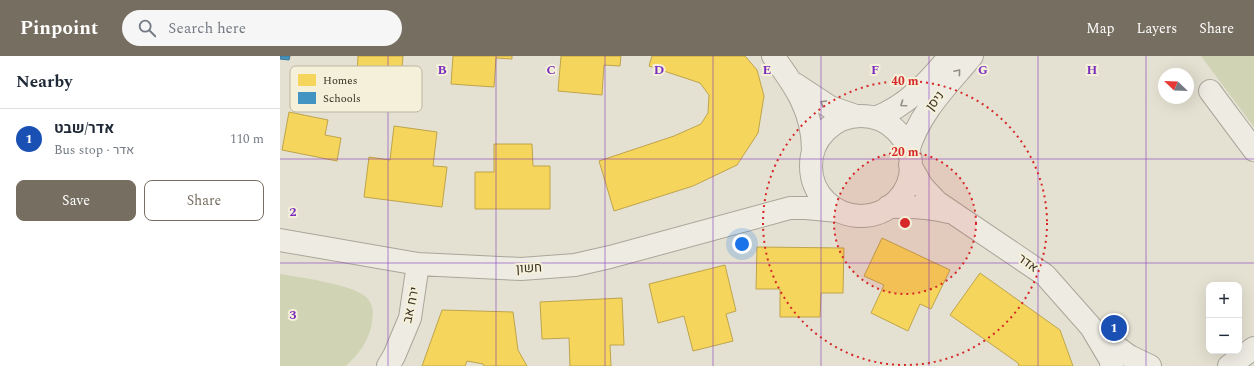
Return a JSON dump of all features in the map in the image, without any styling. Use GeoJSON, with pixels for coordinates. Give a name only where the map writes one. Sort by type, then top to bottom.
{"type":"FeatureCollection","features":[{"type":"Feature","properties":{"kind":"street"},"geometry":{"type":"LineString","coordinates":[[773,56],[794,84],[809,118],[813,132],[812,160],[815,187],[821,196],[828,204],[838,211],[853,215],[866,216],[878,213],[888,208],[897,200],[909,180],[909,158],[900,135],[892,126],[830,107],[794,84]]}},
{"type":"Feature","properties":{"kind":"street","name":"ניסן"},"geometry":{"type":"LineString","coordinates":[[865,117],[888,113],[905,103],[929,80],[950,56]]}},
{"type":"Feature","properties":{"kind":"street","name":"ניסן"},"geometry":{"type":"LineString","coordinates":[[909,158],[913,134],[920,121],[972,56]]}},
{"type":"Feature","properties":{"kind":"street"},"geometry":{"type":"LineString","coordinates":[[1210,91],[1254,150]]}},
{"type":"Feature","properties":{"kind":"street"},"geometry":{"type":"LineString","coordinates":[[812,160],[818,139],[834,123],[865,117]]}},
{"type":"Feature","properties":{"kind":"street","name":"אדר"},"geometry":{"type":"LineString","coordinates":[[909,158],[922,186],[937,202],[1045,275],[1091,327],[1110,359],[1112,366]]}},
{"type":"Feature","properties":{"kind":"street","name":"חשון"},"geometry":{"type":"LineString","coordinates":[[774,213],[790,200],[812,160]]}},
{"type":"Feature","properties":{"kind":"street","name":"אדר"},"geometry":{"type":"LineString","coordinates":[[888,208],[915,206],[930,207],[952,213]]}},
{"type":"Feature","properties":{"kind":"street","name":"חשון"},"geometry":{"type":"LineString","coordinates":[[280,240],[418,264],[521,269],[575,265],[637,251],[790,208],[838,211]]}},
{"type":"Feature","properties":{"kind":"street","name":"ירח אב"},"geometry":{"type":"LineString","coordinates":[[388,366],[394,356],[410,318],[418,264]]}},
{"type":"Feature","properties":{"kind":"street","name":"אדר"},"geometry":{"type":"LineString","coordinates":[[1091,327],[1129,356],[1150,366]]}},
{"type":"Feature","properties":{"kind":"street"},"geometry":{"type":"LineString","coordinates":[[1229,366],[1254,348]]}},
{"type":"Feature","properties":{"kind":"street"},"geometry":{"type":"LineString","coordinates":[[1252,366],[1254,362]]}},
{"type":"Feature","properties":{"kind":"green space"},"geometry":{"type":"Polygon","coordinates":[[[1201,56],[1254,56],[1254,127],[1201,56]]]}},
{"type":"Feature","properties":{"kind":"green space"},"geometry":{"type":"Polygon","coordinates":[[[280,274],[341,286],[362,294],[368,299],[373,313],[371,328],[359,351],[346,366],[280,366],[280,274]]]}},
{"type":"Feature","properties":{"kind":"building: Homes"},"geometry":{"type":"Polygon","coordinates":[[[358,56],[403,56],[402,66],[357,66],[358,56]]]}},
{"type":"Feature","properties":{"kind":"building: Homes"},"geometry":{"type":"Polygon","coordinates":[[[453,56],[512,56],[512,59],[496,58],[494,87],[451,84],[453,56]]]}},
{"type":"Feature","properties":{"kind":"building: Homes"},"geometry":{"type":"Polygon","coordinates":[[[561,56],[621,56],[620,66],[604,65],[602,95],[558,91],[561,56]]]}},
{"type":"Feature","properties":{"kind":"building: Homes"},"geometry":{"type":"Polygon","coordinates":[[[652,56],[745,56],[757,70],[764,96],[758,133],[737,165],[693,186],[614,211],[599,161],[674,136],[701,124],[708,113],[709,95],[700,83],[649,66],[652,56]]]}},
{"type":"Feature","properties":{"kind":"building: Homes"},"geometry":{"type":"Polygon","coordinates":[[[289,112],[328,120],[325,135],[341,138],[337,161],[282,150],[289,112]]]}},
{"type":"Feature","properties":{"kind":"building: Homes"},"geometry":{"type":"Polygon","coordinates":[[[394,126],[437,132],[433,166],[447,167],[442,207],[364,197],[369,157],[390,160],[394,126]]]}},
{"type":"Feature","properties":{"kind":"building: Homes"},"geometry":{"type":"Polygon","coordinates":[[[494,144],[532,144],[533,166],[550,166],[550,209],[475,209],[475,172],[494,172],[494,144]]]}},
{"type":"Feature","properties":{"kind":"building: Homes"},"geometry":{"type":"Polygon","coordinates":[[[882,238],[950,270],[931,309],[920,304],[908,331],[871,313],[884,285],[864,276],[882,238]]]}},
{"type":"Feature","properties":{"kind":"building: Homes"},"geometry":{"type":"Polygon","coordinates":[[[757,247],[844,248],[843,293],[821,293],[820,317],[780,317],[780,289],[756,289],[757,247]]]}},
{"type":"Feature","properties":{"kind":"building: Homes"},"geometry":{"type":"Polygon","coordinates":[[[725,265],[736,311],[726,314],[733,341],[693,351],[684,316],[658,323],[649,284],[725,265]]]}},
{"type":"Feature","properties":{"kind":"building: Homes"},"geometry":{"type":"Polygon","coordinates":[[[980,273],[1060,330],[1073,366],[1019,366],[1018,363],[950,315],[980,273]]]}},
{"type":"Feature","properties":{"kind":"building: Homes"},"geometry":{"type":"Polygon","coordinates":[[[622,298],[624,345],[610,345],[611,366],[570,366],[569,338],[542,339],[540,302],[622,298]]]}},
{"type":"Feature","properties":{"kind":"building: Homes"},"geometry":{"type":"Polygon","coordinates":[[[442,310],[513,312],[518,350],[527,366],[484,366],[483,364],[467,361],[465,366],[422,366],[442,310]]]}},
{"type":"Feature","properties":{"kind":"building: Schools"},"geometry":{"type":"Polygon","coordinates":[[[280,56],[290,56],[289,60],[280,59],[280,56]]]}},
{"type":"Feature","properties":{"kind":"place","name":"אדר/שבט"},"geometry":{"type":"Point","coordinates":[1114,328]}}]}
